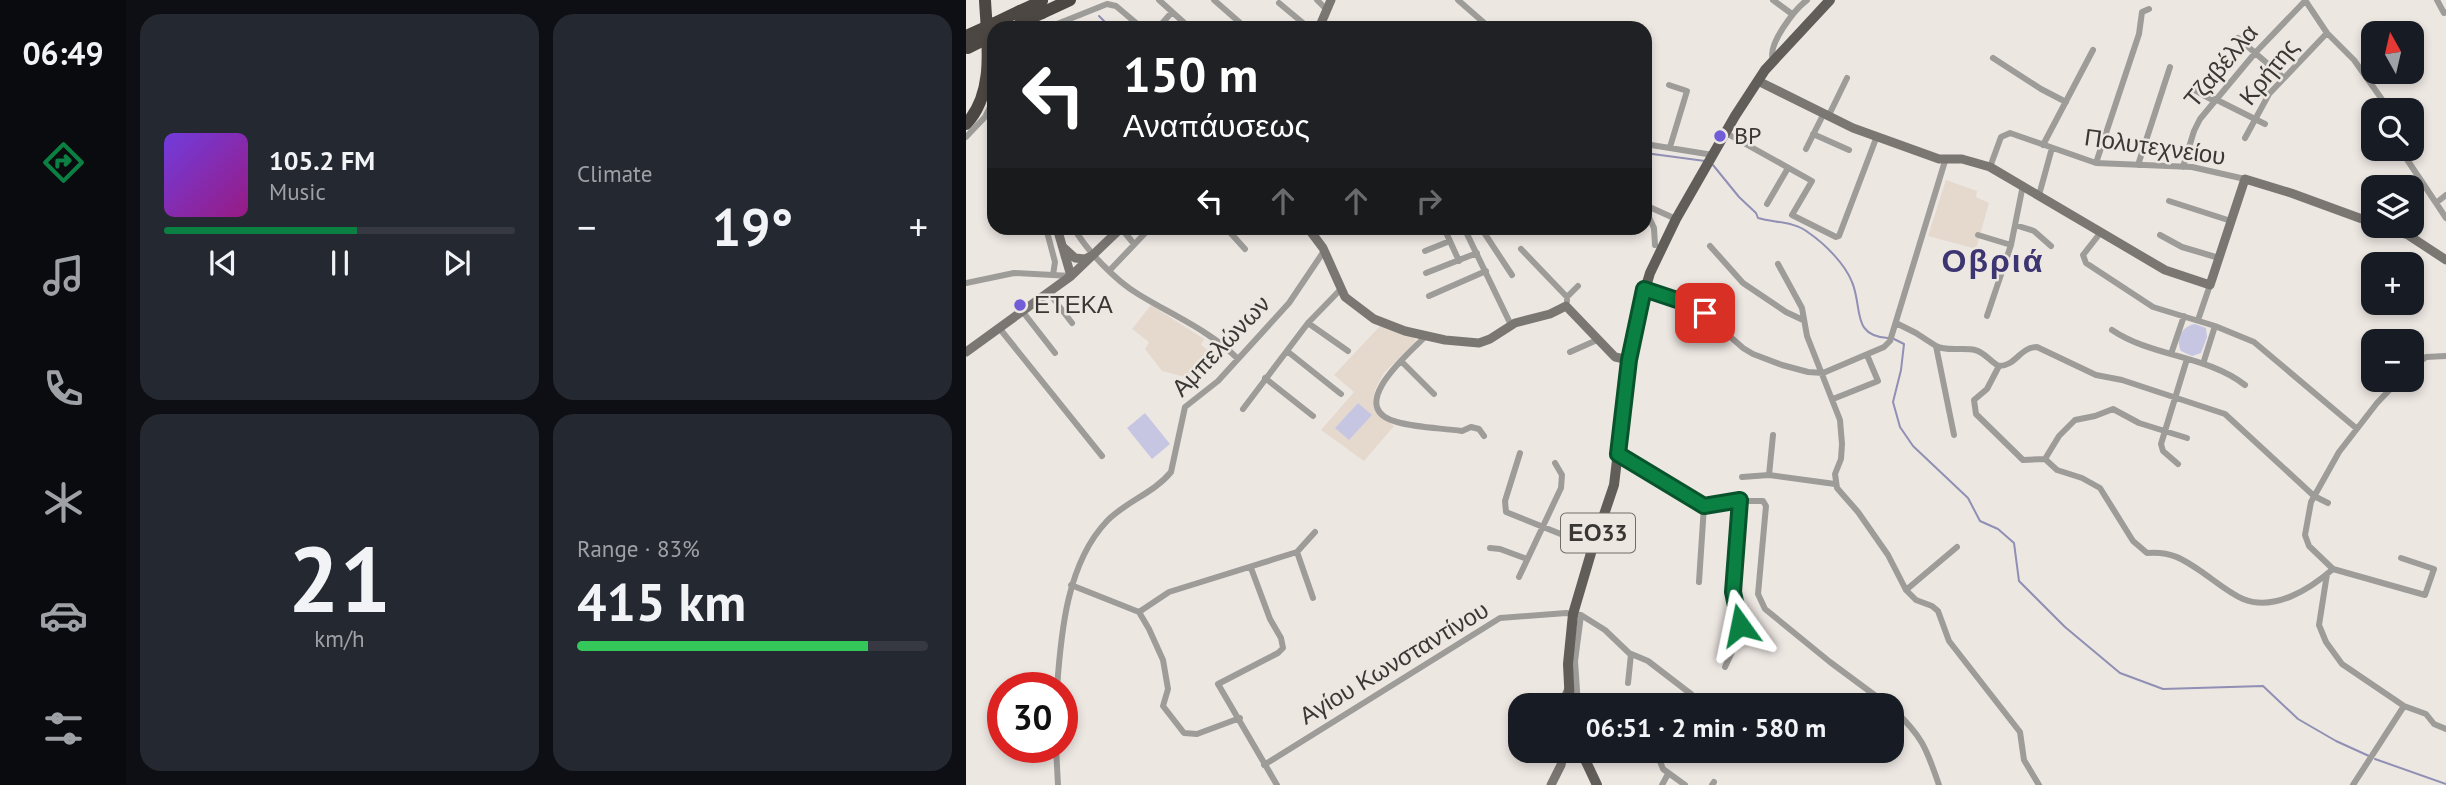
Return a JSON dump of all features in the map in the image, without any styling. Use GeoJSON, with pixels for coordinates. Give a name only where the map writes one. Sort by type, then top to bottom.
{"type":"FeatureCollection","features":[{"type":"Feature","properties":{"kind":"highway"},"geometry":{"type":"LineString","coordinates":[[966,113],[974,100],[980,75],[979,0]]}},
{"type":"Feature","properties":{"kind":"highway"},"geometry":{"type":"LineString","coordinates":[[966,124],[980,103],[986,83],[985,0]]}},
{"type":"Feature","properties":{"kind":"highway"},"geometry":{"type":"LineString","coordinates":[[1021,21],[1043,5],[1070,0]]}},
{"type":"Feature","properties":{"kind":"highway"},"geometry":{"type":"LineString","coordinates":[[967,44],[987,33]]}},
{"type":"Feature","properties":{"kind":"main road","name":"ΕΟ33"},"geometry":{"type":"LineString","coordinates":[[1568,691],[1569,647],[1593,547],[1614,485],[1629,360],[1644,289],[1676,219],[1758,81],[1824,2]]}},
{"type":"Feature","properties":{"kind":"main road"},"geometry":{"type":"LineString","coordinates":[[1586,763],[1593,783]]}},
{"type":"Feature","properties":{"kind":"street"},"geometry":{"type":"LineString","coordinates":[[1020,21],[1030,0]]}},
{"type":"Feature","properties":{"kind":"street"},"geometry":{"type":"LineString","coordinates":[[1159,0],[1182,21]]}},
{"type":"Feature","properties":{"kind":"street"},"geometry":{"type":"LineString","coordinates":[[1214,0],[1238,21]]}},
{"type":"Feature","properties":{"kind":"street"},"geometry":{"type":"LineString","coordinates":[[1317,0],[1327,10]]}},
{"type":"Feature","properties":{"kind":"street"},"geometry":{"type":"LineString","coordinates":[[1323,21],[1331,0]]}},
{"type":"Feature","properties":{"kind":"street"},"geometry":{"type":"LineString","coordinates":[[1458,0],[1482,21]]}},
{"type":"Feature","properties":{"kind":"street"},"geometry":{"type":"LineString","coordinates":[[1773,0],[1792,14]]}},
{"type":"Feature","properties":{"kind":"street"},"geometry":{"type":"LineString","coordinates":[[1773,60],[1771,51],[1792,14],[1807,0]]}},
{"type":"Feature","properties":{"kind":"street"},"geometry":{"type":"LineString","coordinates":[[2437,0],[2444,13],[2446,12]]}},
{"type":"Feature","properties":{"kind":"street"},"geometry":{"type":"LineString","coordinates":[[2305,1],[2327,33],[2354,60],[2381,98]]}},
{"type":"Feature","properties":{"kind":"street","name":"Τζαβέλλα"},"geometry":{"type":"LineString","coordinates":[[2183,167],[2195,128],[2215,100],[2305,1]]}},
{"type":"Feature","properties":{"kind":"street"},"geometry":{"type":"LineString","coordinates":[[1279,2],[1299,20]]}},
{"type":"Feature","properties":{"kind":"street"},"geometry":{"type":"LineString","coordinates":[[1063,21],[1098,5],[1107,4],[1116,6],[1134,21]]}},
{"type":"Feature","properties":{"kind":"street"},"geometry":{"type":"LineString","coordinates":[[2096,163],[2138,34],[2142,12],[2149,9]]}},
{"type":"Feature","properties":{"kind":"street"},"geometry":{"type":"LineString","coordinates":[[1164,21],[1172,12]]}},
{"type":"Feature","properties":{"kind":"street","name":"Κρήτης"},"geometry":{"type":"LineString","coordinates":[[2245,138],[2269,94],[2327,33]]}},
{"type":"Feature","properties":{"kind":"street"},"geometry":{"type":"LineString","coordinates":[[2238,38],[2284,78]]}},
{"type":"Feature","properties":{"kind":"street"},"geometry":{"type":"LineString","coordinates":[[2043,145],[2093,50]]}},
{"type":"Feature","properties":{"kind":"street"},"geometry":{"type":"LineString","coordinates":[[1993,58],[2066,102]]}},
{"type":"Feature","properties":{"kind":"street"},"geometry":{"type":"LineString","coordinates":[[2138,165],[2170,68]]}},
{"type":"Feature","properties":{"kind":"street"},"geometry":{"type":"LineString","coordinates":[[1805,149],[1847,78]]}},
{"type":"Feature","properties":{"kind":"street"},"geometry":{"type":"LineString","coordinates":[[1758,81],[1826,116],[1877,136],[1945,161],[1962,159],[1990,167],[2169,272],[2210,285]]}},
{"type":"Feature","properties":{"kind":"street"},"geometry":{"type":"LineString","coordinates":[[1669,85],[1687,91],[1670,147]]}},
{"type":"Feature","properties":{"kind":"street"},"geometry":{"type":"LineString","coordinates":[[2196,91],[2266,124]]}},
{"type":"Feature","properties":{"kind":"street"},"geometry":{"type":"LineString","coordinates":[[966,137],[987,113]]}},
{"type":"Feature","properties":{"kind":"street"},"geometry":{"type":"LineString","coordinates":[[1726,133],[1812,181],[1793,215],[1833,236],[1839,236],[1877,136]]}},
{"type":"Feature","properties":{"kind":"street"},"geometry":{"type":"LineString","coordinates":[[1813,134],[1849,150]]}},
{"type":"Feature","properties":{"kind":"street","name":"Πολυτεχνείου"},"geometry":{"type":"LineString","coordinates":[[1990,167],[2001,138],[2006,134],[2015,134],[2096,163],[2183,167],[2245,179],[2361,219]]}},
{"type":"Feature","properties":{"kind":"street"},"geometry":{"type":"LineString","coordinates":[[1652,145],[1670,147],[1710,160]]}},
{"type":"Feature","properties":{"kind":"street"},"geometry":{"type":"LineString","coordinates":[[2039,195],[2052,148]]}},
{"type":"Feature","properties":{"kind":"street"},"geometry":{"type":"LineString","coordinates":[[1644,289],[1699,309],[1743,348],[1791,368],[1823,373],[1867,355],[1884,347],[1891,337],[1945,161]]}},
{"type":"Feature","properties":{"kind":"street"},"geometry":{"type":"LineString","coordinates":[[2408,161],[2446,218]]}},
{"type":"Feature","properties":{"kind":"street"},"geometry":{"type":"LineString","coordinates":[[1768,204],[1788,168]]}},
{"type":"Feature","properties":{"kind":"street"},"geometry":{"type":"LineString","coordinates":[[2198,320],[2245,179]]}},
{"type":"Feature","properties":{"kind":"street"},"geometry":{"type":"LineString","coordinates":[[1987,316],[2011,245],[2023,185]]}},
{"type":"Feature","properties":{"kind":"street"},"geometry":{"type":"LineString","coordinates":[[2436,203],[2446,195]]}},
{"type":"Feature","properties":{"kind":"street"},"geometry":{"type":"LineString","coordinates":[[2169,201],[2231,220]]}},
{"type":"Feature","properties":{"kind":"street"},"geometry":{"type":"LineString","coordinates":[[1652,210],[1676,219]]}},
{"type":"Feature","properties":{"kind":"street"},"geometry":{"type":"LineString","coordinates":[[1652,223],[1655,245]]}},
{"type":"Feature","properties":{"kind":"street"},"geometry":{"type":"LineString","coordinates":[[2015,225],[2034,231],[2051,246]]}},
{"type":"Feature","properties":{"kind":"street"},"geometry":{"type":"LineString","coordinates":[[2101,232],[2083,256],[2086,263],[2149,305],[2245,337],[2265,349],[2356,428]]}},
{"type":"Feature","properties":{"kind":"street"},"geometry":{"type":"LineString","coordinates":[[1048,235],[1055,262],[1053,275]]}},
{"type":"Feature","properties":{"kind":"street"},"geometry":{"type":"LineString","coordinates":[[1059,235],[1071,276]]}},
{"type":"Feature","properties":{"kind":"street"},"geometry":{"type":"LineString","coordinates":[[1079,235],[1094,254],[1130,289],[1192,324],[1238,359]]}},
{"type":"Feature","properties":{"kind":"street"},"geometry":{"type":"LineString","coordinates":[[966,352],[1071,276],[1114,235]]}},
{"type":"Feature","properties":{"kind":"street"},"geometry":{"type":"LineString","coordinates":[[1127,235],[1134,244]]}},
{"type":"Feature","properties":{"kind":"street"},"geometry":{"type":"LineString","coordinates":[[1110,270],[1143,235]]}},
{"type":"Feature","properties":{"kind":"street"},"geometry":{"type":"LineString","coordinates":[[1232,235],[1245,250]]}},
{"type":"Feature","properties":{"kind":"street"},"geometry":{"type":"LineString","coordinates":[[1313,235],[1324,251],[1345,298],[1374,319],[1426,336],[1479,343],[1511,325],[1566,302],[1578,286]]}},
{"type":"Feature","properties":{"kind":"street"},"geometry":{"type":"LineString","coordinates":[[1447,235],[1459,261]]}},
{"type":"Feature","properties":{"kind":"street"},"geometry":{"type":"LineString","coordinates":[[1468,235],[1511,325]]}},
{"type":"Feature","properties":{"kind":"street"},"geometry":{"type":"LineString","coordinates":[[1484,235],[1512,275]]}},
{"type":"Feature","properties":{"kind":"street"},"geometry":{"type":"LineString","coordinates":[[1978,235],[2011,245]]}},
{"type":"Feature","properties":{"kind":"street"},"geometry":{"type":"LineString","coordinates":[[2160,235],[2182,247],[2219,258]]}},
{"type":"Feature","properties":{"kind":"street"},"geometry":{"type":"LineString","coordinates":[[2413,238],[2446,260]]}},
{"type":"Feature","properties":{"kind":"street"},"geometry":{"type":"LineString","coordinates":[[1425,251],[1450,241]]}},
{"type":"Feature","properties":{"kind":"street"},"geometry":{"type":"LineString","coordinates":[[1062,245],[1075,258],[1085,259],[1094,254]]}},
{"type":"Feature","properties":{"kind":"street"},"geometry":{"type":"LineString","coordinates":[[1710,246],[1743,282],[1786,312],[1803,320]]}},
{"type":"Feature","properties":{"kind":"street"},"geometry":{"type":"LineString","coordinates":[[1521,249],[1597,340],[1615,357],[1629,360]]}},
{"type":"Feature","properties":{"kind":"street","name":"Αμπελώνων"},"geometry":{"type":"LineString","coordinates":[[1058,672],[1071,585],[1077,566],[1105,523],[1171,472],[1185,407],[1218,381],[1289,303],[1324,251]]}},
{"type":"Feature","properties":{"kind":"street"},"geometry":{"type":"LineString","coordinates":[[1426,274],[1478,253]]}},
{"type":"Feature","properties":{"kind":"street"},"geometry":{"type":"LineString","coordinates":[[1779,264],[1800,306],[1840,420],[1842,444],[1835,484]]}},
{"type":"Feature","properties":{"kind":"street"},"geometry":{"type":"LineString","coordinates":[[1429,296],[1486,271]]}},
{"type":"Feature","properties":{"kind":"street"},"geometry":{"type":"LineString","coordinates":[[966,274],[968,282],[1014,273],[1071,276]]}},
{"type":"Feature","properties":{"kind":"street"},"geometry":{"type":"LineString","coordinates":[[1243,409],[1308,323],[1341,289]]}},
{"type":"Feature","properties":{"kind":"street"},"geometry":{"type":"LineString","coordinates":[[1049,293],[1072,323]]}},
{"type":"Feature","properties":{"kind":"street"},"geometry":{"type":"LineString","coordinates":[[1023,312],[1055,354]]}},
{"type":"Feature","properties":{"kind":"street"},"geometry":{"type":"LineString","coordinates":[[2171,354],[2184,316]]}},
{"type":"Feature","properties":{"kind":"street"},"geometry":{"type":"LineString","coordinates":[[1308,323],[1348,351]]}},
{"type":"Feature","properties":{"kind":"street"},"geometry":{"type":"LineString","coordinates":[[1896,323],[1941,349],[1978,351],[1999,366],[2012,364],[2026,350],[2038,347],[2096,375],[2122,380],[2225,414],[2314,496],[2328,503]]}},
{"type":"Feature","properties":{"kind":"street"},"geometry":{"type":"LineString","coordinates":[[2203,364],[2215,326]]}},
{"type":"Feature","properties":{"kind":"street"},"geometry":{"type":"LineString","coordinates":[[1000,329],[1102,456]]}},
{"type":"Feature","properties":{"kind":"street"},"geometry":{"type":"LineString","coordinates":[[2112,330],[2133,343],[2228,373],[2245,385]]}},
{"type":"Feature","properties":{"kind":"street"},"geometry":{"type":"LineString","coordinates":[[1426,336],[1383,381],[1377,394],[1377,403],[1384,415],[1401,423],[1462,431],[1471,427],[1479,429],[1484,436]]}},
{"type":"Feature","properties":{"kind":"street"},"geometry":{"type":"LineString","coordinates":[[1570,352],[1597,340]]}},
{"type":"Feature","properties":{"kind":"street"},"geometry":{"type":"LineString","coordinates":[[1936,346],[1954,435]]}},
{"type":"Feature","properties":{"kind":"street"},"geometry":{"type":"LineString","coordinates":[[1287,351],[1341,394]]}},
{"type":"Feature","properties":{"kind":"street"},"geometry":{"type":"LineString","coordinates":[[1833,399],[1878,381],[1867,355]]}},
{"type":"Feature","properties":{"kind":"street"},"geometry":{"type":"LineString","coordinates":[[2424,359],[2446,356]]}},
{"type":"Feature","properties":{"kind":"street"},"geometry":{"type":"LineString","coordinates":[[2178,464],[2162,450],[2174,397],[2187,359]]}},
{"type":"Feature","properties":{"kind":"street"},"geometry":{"type":"LineString","coordinates":[[1401,361],[1434,394]]}},
{"type":"Feature","properties":{"kind":"street"},"geometry":{"type":"LineString","coordinates":[[1999,366],[1987,389],[1974,400],[1976,414],[2023,460],[2045,459],[2057,470],[2082,478],[2099,488],[2139,548],[2147,553],[2159,552],[2181,557],[2242,598],[2259,602],[2285,598],[2306,589],[2330,572]]}},
{"type":"Feature","properties":{"kind":"street"},"geometry":{"type":"LineString","coordinates":[[1265,378],[1313,416]]}},
{"type":"Feature","properties":{"kind":"street"},"geometry":{"type":"LineString","coordinates":[[2388,392],[2356,428],[2314,496],[2305,522],[2305,539],[2330,572],[2425,595],[2434,569],[2401,558]]}},
{"type":"Feature","properties":{"kind":"street"},"geometry":{"type":"LineString","coordinates":[[2045,459],[2059,436],[2076,420],[2112,409],[2117,409],[2137,422],[2187,438]]}},
{"type":"Feature","properties":{"kind":"street"},"geometry":{"type":"LineString","coordinates":[[1769,475],[1773,435]]}},
{"type":"Feature","properties":{"kind":"street"},"geometry":{"type":"LineString","coordinates":[[1520,453],[1505,501],[1506,511],[1593,547]]}},
{"type":"Feature","properties":{"kind":"street"},"geometry":{"type":"LineString","coordinates":[[1618,454],[1704,506],[1740,500],[1759,500],[1766,506],[1758,594],[1765,609],[1871,693]]}},
{"type":"Feature","properties":{"kind":"street"},"geometry":{"type":"LineString","coordinates":[[1519,577],[1561,488],[1562,475],[1555,463]]}},
{"type":"Feature","properties":{"kind":"street"},"geometry":{"type":"LineString","coordinates":[[1742,477],[1769,475],[1835,484],[1888,555],[1906,590],[1919,602],[1935,608],[1949,641],[2020,732],[2024,760],[2039,785]]}},
{"type":"Feature","properties":{"kind":"street"},"geometry":{"type":"LineString","coordinates":[[1726,667],[1738,639],[1740,625],[1733,592],[1740,500]]}},
{"type":"Feature","properties":{"kind":"street"},"geometry":{"type":"LineString","coordinates":[[1699,582],[1704,506]]}},
{"type":"Feature","properties":{"kind":"street"},"geometry":{"type":"LineString","coordinates":[[1139,612],[1169,592],[1251,568],[1297,551],[1315,532]]}},
{"type":"Feature","properties":{"kind":"street"},"geometry":{"type":"LineString","coordinates":[[1906,590],[1957,547]]}},
{"type":"Feature","properties":{"kind":"street"},"geometry":{"type":"LineString","coordinates":[[1490,548],[1527,559]]}},
{"type":"Feature","properties":{"kind":"street"},"geometry":{"type":"LineString","coordinates":[[1297,551],[1313,597]]}},
{"type":"Feature","properties":{"kind":"street"},"geometry":{"type":"LineString","coordinates":[[1251,568],[1283,648],[1218,684],[1277,785]]}},
{"type":"Feature","properties":{"kind":"street"},"geometry":{"type":"LineString","coordinates":[[2330,572],[2319,621],[2326,642],[2342,664],[2404,706],[2426,714],[2434,724],[2446,729]]}},
{"type":"Feature","properties":{"kind":"street"},"geometry":{"type":"LineString","coordinates":[[1071,585],[1139,612],[1163,660],[1168,690],[1163,706],[1183,732],[1194,735],[1240,719]]}},
{"type":"Feature","properties":{"kind":"street","name":"Αγίου Κωνσταντίνου"},"geometry":{"type":"LineString","coordinates":[[1264,765],[1494,620],[1537,614],[1577,614]]}},
{"type":"Feature","properties":{"kind":"street"},"geometry":{"type":"LineString","coordinates":[[1577,693],[1574,668],[1577,614],[1600,626],[1632,654],[1648,661],[1690,693]]}},
{"type":"Feature","properties":{"kind":"street"},"geometry":{"type":"LineString","coordinates":[[1628,683],[1632,654]]}},
{"type":"Feature","properties":{"kind":"street"},"geometry":{"type":"LineString","coordinates":[[2353,785],[2404,706]]}},
{"type":"Feature","properties":{"kind":"street"},"geometry":{"type":"LineString","coordinates":[[1904,721],[1920,736],[1938,785]]}},
{"type":"Feature","properties":{"kind":"street"},"geometry":{"type":"LineString","coordinates":[[1057,763],[1058,785]]}},
{"type":"Feature","properties":{"kind":"street"},"geometry":{"type":"LineString","coordinates":[[1550,785],[1561,763]]}},
{"type":"Feature","properties":{"kind":"street"},"geometry":{"type":"LineString","coordinates":[[1660,763],[1668,774],[1685,785]]}},
{"type":"Feature","properties":{"kind":"street"},"geometry":{"type":"LineString","coordinates":[[1662,785],[1668,774]]}},
{"type":"Feature","properties":{"kind":"shaded area"},"geometry":{"type":"Polygon","coordinates":[[[1946,180],[1977,191],[1976,197],[1989,203],[1976,249],[1928,236],[1946,180]]]}},
{"type":"Feature","properties":{"kind":"shaded area"},"geometry":{"type":"Polygon","coordinates":[[[1151,305],[1204,339],[1201,345],[1215,355],[1193,379],[1162,371],[1145,349],[1149,342],[1132,329],[1151,305]]]}},
{"type":"Feature","properties":{"kind":"shaded area"},"geometry":{"type":"Polygon","coordinates":[[[2195,324],[2206,328],[2207,337],[2201,353],[2192,356],[2181,351],[2179,338],[2183,330],[2195,324]]]}},
{"type":"Feature","properties":{"kind":"shaded area"},"geometry":{"type":"Polygon","coordinates":[[[1380,326],[1414,337],[1416,341],[1384,373],[1376,388],[1374,408],[1394,426],[1364,461],[1321,430],[1354,392],[1334,375],[1380,326]]]}},
{"type":"Feature","properties":{"kind":"shaded area"},"geometry":{"type":"Polygon","coordinates":[[[1358,403],[1372,415],[1349,440],[1335,428],[1358,403]]]}},
{"type":"Feature","properties":{"kind":"shaded area"},"geometry":{"type":"Polygon","coordinates":[[[1145,413],[1170,444],[1152,459],[1127,428],[1145,413]]]}},
{"type":"Feature","properties":{"kind":"waterway"},"geometry":{"type":"LineString","coordinates":[[1099,16],[1104,21]]}},
{"type":"Feature","properties":{"kind":"waterway"},"geometry":{"type":"LineString","coordinates":[[1652,154],[1705,161]]}},
{"type":"Feature","properties":{"kind":"waterway"},"geometry":{"type":"LineString","coordinates":[[1713,165],[1758,218],[1797,226],[1828,249],[1840,261],[1852,282],[1863,326],[1876,336],[1888,338]]}},
{"type":"Feature","properties":{"kind":"waterway"},"geometry":{"type":"LineString","coordinates":[[1894,339],[1904,344],[1893,402],[1900,427],[1913,446],[1968,498],[1980,521],[1998,529],[2014,543],[2019,581],[2065,627],[2120,673],[2163,689],[2263,686],[2298,719],[2369,756]]}},
{"type":"Feature","properties":{"kind":"waterway"},"geometry":{"type":"LineString","coordinates":[[2375,759],[2446,784]]}},
{"type":"Feature","properties":{"kind":"place","name":"BP"},"geometry":{"type":"Point","coordinates":[1720,136]}},
{"type":"Feature","properties":{"kind":"place","name":"ΕΤΕΚΑ"},"geometry":{"type":"Point","coordinates":[1020,305]}},
{"type":"Feature","properties":{"kind":"district","name":"Οβριά"},"geometry":{"type":"Point","coordinates":[1993,261]}},
{"type":"Feature","properties":{"kind":"route"},"geometry":{"type":"LineString","coordinates":[[1705,313],[1686,303],[1644,289],[1629,360],[1618,454],[1704,506],[1740,500],[1733,592],[1740,625]]}}]}
